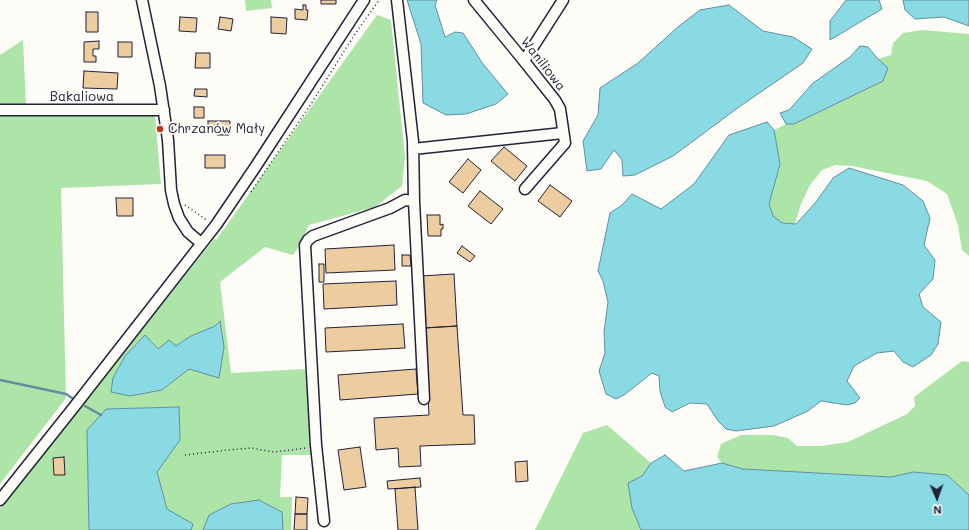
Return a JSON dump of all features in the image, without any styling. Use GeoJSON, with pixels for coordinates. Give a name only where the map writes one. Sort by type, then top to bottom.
{"type":"FeatureCollection","features":[{"type":"Feature","properties":{"kind":"street"},"geometry":{"type":"LineString","coordinates":[[142,0],[164,110],[171,190],[174,204],[179,218],[188,232],[201,243]]}},
{"type":"Feature","properties":{"kind":"street"},"geometry":{"type":"LineString","coordinates":[[0,500],[216,225],[364,0]]}},
{"type":"Feature","properties":{"kind":"street"},"geometry":{"type":"LineString","coordinates":[[397,0],[413,149],[414,201],[424,399]]}},
{"type":"Feature","properties":{"kind":"street","name":"Waniliowa"},"geometry":{"type":"LineString","coordinates":[[474,0],[555,100],[560,109],[565,143],[525,189]]}},
{"type":"Feature","properties":{"kind":"street"},"geometry":{"type":"LineString","coordinates":[[524,61],[563,0]]}},
{"type":"Feature","properties":{"kind":"street","name":"Bakaliowa"},"geometry":{"type":"LineString","coordinates":[[0,110],[164,110]]}},
{"type":"Feature","properties":{"kind":"street"},"geometry":{"type":"LineString","coordinates":[[413,149],[563,134]]}},
{"type":"Feature","properties":{"kind":"street"},"geometry":{"type":"LineString","coordinates":[[324,520],[316,445],[306,244],[313,236],[390,208],[405,200],[414,201]]}},
{"type":"Feature","properties":{"kind":"path"},"geometry":{"type":"LineString","coordinates":[[251,192],[379,0]]}},
{"type":"Feature","properties":{"kind":"path"},"geometry":{"type":"LineString","coordinates":[[174,204],[182,204],[210,222]]}},
{"type":"Feature","properties":{"kind":"path"},"geometry":{"type":"LineString","coordinates":[[185,455],[251,448],[274,452],[303,450],[316,445]]}},
{"type":"Feature","properties":{"kind":"green space"},"geometry":{"type":"Polygon","coordinates":[[[245,0],[271,0],[272,8],[246,11],[245,0]]]}},
{"type":"Feature","properties":{"kind":"green space"},"geometry":{"type":"Polygon","coordinates":[[[377,15],[391,20],[405,157],[402,186],[375,207],[309,225],[302,241],[293,255],[265,247],[220,282],[231,373],[305,369],[315,455],[282,455],[280,497],[292,497],[291,530],[283,530],[281,512],[259,500],[231,504],[209,515],[203,530],[191,530],[192,524],[167,509],[157,472],[180,440],[178,407],[106,409],[87,430],[89,530],[0,530],[0,508],[215,238],[216,240],[377,15]],[[219,321],[215,326],[191,336],[176,346],[158,349],[145,335],[125,356],[113,378],[162,390],[189,369],[219,321]]]}},
{"type":"Feature","properties":{"kind":"green space"},"geometry":{"type":"Polygon","coordinates":[[[922,30],[969,34],[969,256],[962,250],[958,225],[947,194],[927,181],[852,166],[835,165],[822,170],[810,185],[801,204],[795,224],[782,223],[773,216],[769,204],[780,164],[774,130],[786,124],[794,124],[883,81],[887,68],[878,59],[891,55],[893,43],[903,33],[922,30]]]}},
{"type":"Feature","properties":{"kind":"green space"},"geometry":{"type":"Polygon","coordinates":[[[23,40],[26,106],[2,105],[0,103],[0,55],[23,40]]]}},
{"type":"Feature","properties":{"kind":"green space"},"geometry":{"type":"Polygon","coordinates":[[[0,114],[62,116],[155,115],[161,184],[61,188],[66,398],[0,484],[0,114]]]}},
{"type":"Feature","properties":{"kind":"green space"},"geometry":{"type":"Polygon","coordinates":[[[962,361],[969,362],[969,495],[947,475],[913,472],[891,477],[743,469],[722,463],[717,457],[721,444],[741,435],[773,435],[788,438],[797,446],[821,446],[848,442],[907,414],[915,406],[914,397],[962,361]]]}},
{"type":"Feature","properties":{"kind":"green space"},"geometry":{"type":"Polygon","coordinates":[[[607,425],[651,463],[642,476],[632,508],[641,530],[535,530],[583,433],[607,425]]]}},
{"type":"Feature","properties":{"kind":"water"},"geometry":{"type":"Polygon","coordinates":[[[407,0],[437,0],[435,5],[445,37],[455,32],[463,33],[483,64],[508,94],[496,104],[466,114],[446,115],[423,103],[421,44],[407,0]]]}},
{"type":"Feature","properties":{"kind":"water"},"geometry":{"type":"Polygon","coordinates":[[[846,0],[879,0],[882,9],[830,40],[830,21],[846,0]]]}},
{"type":"Feature","properties":{"kind":"water"},"geometry":{"type":"Polygon","coordinates":[[[903,0],[969,0],[969,26],[944,17],[915,19],[905,10],[903,0]]]}},
{"type":"Feature","properties":{"kind":"water"},"geometry":{"type":"Polygon","coordinates":[[[729,5],[763,31],[793,37],[812,49],[803,63],[739,107],[673,156],[635,175],[623,176],[622,160],[614,150],[601,169],[587,171],[583,141],[598,115],[600,88],[638,63],[679,26],[700,10],[729,5]]]}},
{"type":"Feature","properties":{"kind":"water"},"geometry":{"type":"Polygon","coordinates":[[[860,46],[868,47],[888,68],[883,81],[794,124],[786,124],[780,113],[789,110],[813,83],[850,57],[860,46]]]}},
{"type":"Feature","properties":{"kind":"water"},"geometry":{"type":"Polygon","coordinates":[[[767,122],[774,130],[780,164],[769,204],[773,216],[782,223],[796,224],[816,202],[833,178],[849,168],[903,185],[923,201],[930,218],[924,245],[935,260],[933,279],[919,294],[923,307],[941,322],[938,344],[931,355],[913,367],[903,362],[894,351],[877,353],[854,366],[847,381],[860,398],[855,403],[847,405],[821,401],[808,411],[774,426],[736,431],[726,429],[718,421],[707,404],[690,403],[672,412],[665,407],[660,391],[659,376],[652,373],[624,395],[616,399],[606,394],[599,371],[605,353],[604,332],[608,302],[603,281],[598,271],[610,213],[622,205],[632,194],[661,209],[694,184],[729,135],[767,122]]]}},
{"type":"Feature","properties":{"kind":"water"},"geometry":{"type":"Polygon","coordinates":[[[220,321],[224,347],[219,378],[189,369],[162,390],[130,396],[111,392],[113,378],[125,356],[145,335],[158,349],[169,340],[176,346],[191,336],[215,326],[220,321]]]}},
{"type":"Feature","properties":{"kind":"water"},"geometry":{"type":"Polygon","coordinates":[[[179,407],[180,440],[157,472],[167,509],[193,524],[191,530],[89,530],[87,430],[106,409],[179,407]]]}},
{"type":"Feature","properties":{"kind":"water"},"geometry":{"type":"Polygon","coordinates":[[[665,455],[684,471],[722,463],[743,469],[891,477],[913,472],[947,475],[969,495],[969,530],[641,530],[632,508],[628,483],[642,476],[651,463],[665,455]]]}},
{"type":"Feature","properties":{"kind":"water"},"geometry":{"type":"Polygon","coordinates":[[[259,500],[282,512],[283,530],[203,530],[209,515],[231,504],[259,500]]]}},
{"type":"Feature","properties":{"kind":"building"},"geometry":{"type":"Polygon","coordinates":[[[321,0],[336,0],[336,4],[321,4],[321,0]]]}},
{"type":"Feature","properties":{"kind":"building"},"geometry":{"type":"Polygon","coordinates":[[[303,5],[306,5],[306,10],[308,10],[307,20],[295,19],[295,9],[303,10],[303,5]]]}},
{"type":"Feature","properties":{"kind":"building"},"geometry":{"type":"Polygon","coordinates":[[[86,12],[98,12],[98,32],[86,32],[86,12]]]}},
{"type":"Feature","properties":{"kind":"building"},"geometry":{"type":"Polygon","coordinates":[[[180,17],[197,18],[196,32],[179,31],[180,17]]]}},
{"type":"Feature","properties":{"kind":"building"},"geometry":{"type":"Polygon","coordinates":[[[220,17],[233,19],[231,31],[218,29],[220,17]]]}},
{"type":"Feature","properties":{"kind":"building"},"geometry":{"type":"Polygon","coordinates":[[[271,17],[287,18],[286,34],[271,33],[271,17]]]}},
{"type":"Feature","properties":{"kind":"building"},"geometry":{"type":"Polygon","coordinates":[[[99,41],[99,49],[93,49],[93,56],[96,56],[96,62],[84,62],[84,42],[99,41]]]}},
{"type":"Feature","properties":{"kind":"building"},"geometry":{"type":"Polygon","coordinates":[[[118,42],[132,42],[132,57],[118,57],[118,42]]]}},
{"type":"Feature","properties":{"kind":"building"},"geometry":{"type":"Polygon","coordinates":[[[196,53],[210,53],[210,68],[195,68],[196,53]]]}},
{"type":"Feature","properties":{"kind":"building"},"geometry":{"type":"Polygon","coordinates":[[[84,71],[118,73],[117,89],[83,88],[84,71]]]}},
{"type":"Feature","properties":{"kind":"building"},"geometry":{"type":"Polygon","coordinates":[[[195,89],[207,89],[207,97],[194,96],[195,89]]]}},
{"type":"Feature","properties":{"kind":"building"},"geometry":{"type":"Polygon","coordinates":[[[194,107],[204,107],[204,118],[194,118],[194,107]]]}},
{"type":"Feature","properties":{"kind":"building"},"geometry":{"type":"Polygon","coordinates":[[[208,121],[230,121],[229,135],[217,135],[217,132],[208,131],[208,121]]]}},
{"type":"Feature","properties":{"kind":"building"},"geometry":{"type":"Polygon","coordinates":[[[504,147],[527,166],[515,181],[491,161],[504,147]]]}},
{"type":"Feature","properties":{"kind":"building"},"geometry":{"type":"Polygon","coordinates":[[[205,155],[225,155],[225,168],[205,168],[205,155]]]}},
{"type":"Feature","properties":{"kind":"building"},"geometry":{"type":"Polygon","coordinates":[[[468,159],[481,170],[463,193],[449,182],[468,159]]]}},
{"type":"Feature","properties":{"kind":"building"},"geometry":{"type":"Polygon","coordinates":[[[550,185],[572,201],[560,217],[538,201],[550,185]]]}},
{"type":"Feature","properties":{"kind":"building"},"geometry":{"type":"Polygon","coordinates":[[[480,191],[503,209],[491,224],[468,206],[480,191]]]}},
{"type":"Feature","properties":{"kind":"building"},"geometry":{"type":"Polygon","coordinates":[[[116,198],[133,198],[133,216],[117,216],[116,198]]]}},
{"type":"Feature","properties":{"kind":"building"},"geometry":{"type":"Polygon","coordinates":[[[427,215],[440,215],[440,225],[443,224],[441,236],[428,236],[427,215]]]}},
{"type":"Feature","properties":{"kind":"building"},"geometry":{"type":"Polygon","coordinates":[[[394,245],[395,270],[326,273],[325,249],[394,245]]]}},
{"type":"Feature","properties":{"kind":"building"},"geometry":{"type":"Polygon","coordinates":[[[462,246],[475,256],[470,262],[457,253],[462,246]]]}},
{"type":"Feature","properties":{"kind":"building"},"geometry":{"type":"Polygon","coordinates":[[[402,255],[410,255],[411,266],[402,266],[402,255]]]}},
{"type":"Feature","properties":{"kind":"building"},"geometry":{"type":"Polygon","coordinates":[[[319,264],[324,264],[324,282],[319,282],[319,264]]]}},
{"type":"Feature","properties":{"kind":"building"},"geometry":{"type":"Polygon","coordinates":[[[454,274],[457,326],[424,328],[421,276],[454,274]]]}},
{"type":"Feature","properties":{"kind":"building"},"geometry":{"type":"Polygon","coordinates":[[[396,281],[397,305],[324,309],[323,284],[396,281]]]}},
{"type":"Feature","properties":{"kind":"building"},"geometry":{"type":"Polygon","coordinates":[[[403,324],[405,348],[326,352],[325,328],[403,324]]]}},
{"type":"Feature","properties":{"kind":"building"},"geometry":{"type":"Polygon","coordinates":[[[457,326],[463,415],[474,415],[475,444],[420,446],[421,466],[399,467],[398,448],[376,450],[374,418],[429,415],[424,328],[457,326]]]}},
{"type":"Feature","properties":{"kind":"building"},"geometry":{"type":"Polygon","coordinates":[[[416,369],[418,394],[340,400],[338,375],[416,369]]]}},
{"type":"Feature","properties":{"kind":"building"},"geometry":{"type":"Polygon","coordinates":[[[360,447],[366,487],[344,490],[338,450],[360,447]]]}},
{"type":"Feature","properties":{"kind":"building"},"geometry":{"type":"Polygon","coordinates":[[[64,457],[65,475],[54,475],[53,458],[64,457]]]}},
{"type":"Feature","properties":{"kind":"building"},"geometry":{"type":"Polygon","coordinates":[[[527,461],[528,481],[516,482],[515,462],[527,461]]]}},
{"type":"Feature","properties":{"kind":"building"},"geometry":{"type":"Polygon","coordinates":[[[420,478],[421,487],[388,489],[387,481],[420,478]]]}},
{"type":"Feature","properties":{"kind":"building"},"geometry":{"type":"Polygon","coordinates":[[[415,487],[418,530],[398,530],[395,489],[415,487]]]}},
{"type":"Feature","properties":{"kind":"building"},"geometry":{"type":"Polygon","coordinates":[[[296,497],[308,498],[307,514],[295,514],[296,497]]]}},
{"type":"Feature","properties":{"kind":"building"},"geometry":{"type":"Polygon","coordinates":[[[295,514],[307,514],[307,530],[294,530],[295,514]]]}},
{"type":"Feature","properties":{"kind":"waterway"},"geometry":{"type":"LineString","coordinates":[[0,380],[66,394],[72,398]]}},
{"type":"Feature","properties":{"kind":"waterway"},"geometry":{"type":"LineString","coordinates":[[85,406],[101,415]]}},
{"type":"Feature","properties":{"kind":"place","name":"Chrzanów Mały"},"geometry":{"type":"Point","coordinates":[160,129]}}]}
